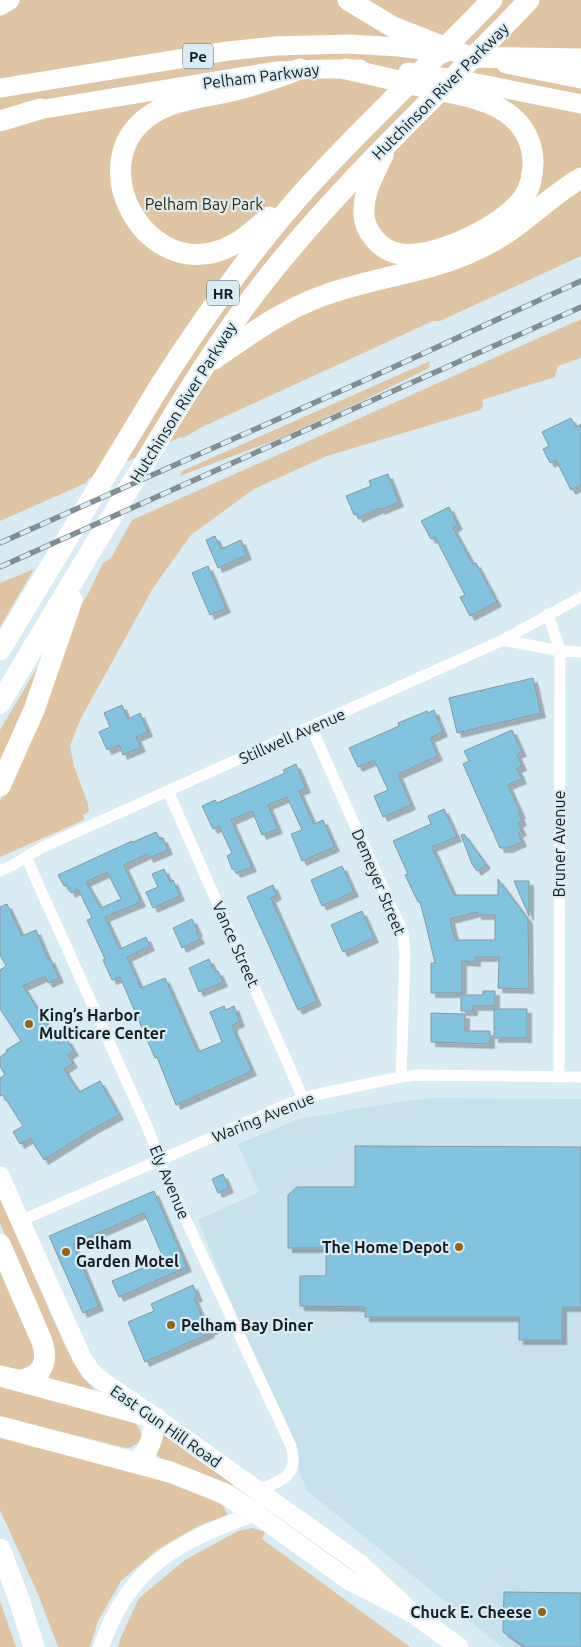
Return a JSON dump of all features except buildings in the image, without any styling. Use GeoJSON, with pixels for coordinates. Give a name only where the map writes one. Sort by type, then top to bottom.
{"type":"FeatureCollection","features":[{"type":"Feature","properties":{"kind":"highway"},"geometry":{"type":"LineString","coordinates":[[348,0],[376,18],[400,39],[470,57],[544,65],[581,58]]}},
{"type":"Feature","properties":{"kind":"highway"},"geometry":{"type":"LineString","coordinates":[[363,0],[376,18]]}},
{"type":"Feature","properties":{"kind":"highway","name":"Hutchinson River Parkway"},"geometry":{"type":"LineString","coordinates":[[0,650],[128,436],[187,344],[233,279],[292,205],[333,160],[492,0]]}},
{"type":"Feature","properties":{"kind":"highway","name":"Hutchinson River Parkway"},"geometry":{"type":"LineString","coordinates":[[0,703],[203,366],[251,299],[295,243],[346,186],[528,0]]}},
{"type":"Feature","properties":{"kind":"highway"},"geometry":{"type":"LineString","coordinates":[[300,69],[233,91],[172,104],[144,120],[131,137],[124,152],[121,180],[125,198],[138,224],[154,239],[173,249],[193,254],[204,254],[225,249],[243,240],[333,160]]}},
{"type":"Feature","properties":{"kind":"highway"},"geometry":{"type":"LineString","coordinates":[[346,69],[475,99],[497,107],[512,117],[526,134],[532,151],[533,174],[524,197],[512,211],[486,229],[468,238],[430,251],[406,254],[391,251],[377,242],[367,227],[364,211],[366,195],[390,141]]}},
{"type":"Feature","properties":{"kind":"highway"},"geometry":{"type":"LineString","coordinates":[[0,121],[40,109]]}},
{"type":"Feature","properties":{"kind":"highway"},"geometry":{"type":"LineString","coordinates":[[203,366],[265,323],[311,300],[348,288],[439,264],[480,249],[508,232],[581,178]]}},
{"type":"Feature","properties":{"kind":"highway"},"geometry":{"type":"LineString","coordinates":[[0,786],[34,710],[86,560]]}},
{"type":"Feature","properties":{"kind":"highway"},"geometry":{"type":"LineString","coordinates":[[0,1244],[45,1351],[44,1362],[38,1373],[32,1377],[9,1378]]}},
{"type":"Feature","properties":{"kind":"highway"},"geometry":{"type":"LineString","coordinates":[[9,1378],[156,1418],[149,1447],[136,1462]]}},
{"type":"Feature","properties":{"kind":"highway"},"geometry":{"type":"LineString","coordinates":[[3,1428],[170,1472],[210,1488],[255,1513]]}},
{"type":"Feature","properties":{"kind":"highway"},"geometry":{"type":"LineString","coordinates":[[0,1550],[20,1602],[34,1647]]}},
{"type":"Feature","properties":{"kind":"main road"},"geometry":{"type":"LineString","coordinates":[[0,6],[10,0]]}},
{"type":"Feature","properties":{"kind":"main road","name":"Pelham Parkway"},"geometry":{"type":"LineString","coordinates":[[0,88],[253,48],[400,39]]}},
{"type":"Feature","properties":{"kind":"main road"},"geometry":{"type":"LineString","coordinates":[[544,65],[581,79]]}},
{"type":"Feature","properties":{"kind":"main road","name":"Pelham Parkway"},"geometry":{"type":"LineString","coordinates":[[0,116],[229,78],[300,69],[346,69],[418,73],[581,104]]}},
{"type":"Feature","properties":{"kind":"main road","name":"East Gun Hill Road"},"geometry":{"type":"LineString","coordinates":[[0,1176],[86,1365],[105,1384],[156,1418],[359,1563],[412,1614]]}},
{"type":"Feature","properties":{"kind":"main road"},"geometry":{"type":"LineString","coordinates":[[100,1647],[122,1599],[148,1570],[176,1549],[255,1513]]}},
{"type":"Feature","properties":{"kind":"main road","name":"East Gun Hill Road"},"geometry":{"type":"LineString","coordinates":[[255,1513],[348,1580],[412,1614],[460,1647]]}},
{"type":"Feature","properties":{"kind":"street","name":"Stillwell Avenue"},"geometry":{"type":"LineString","coordinates":[[0,871],[49,845],[503,640],[581,597]]}},
{"type":"Feature","properties":{"kind":"street","name":"Bruner Avenue"},"geometry":{"type":"LineString","coordinates":[[548,614],[560,651],[559,1076]]}},
{"type":"Feature","properties":{"kind":"street"},"geometry":{"type":"LineString","coordinates":[[503,640],[560,651],[581,652]]}},
{"type":"Feature","properties":{"kind":"street","name":"Demeyer Street"},"geometry":{"type":"LineString","coordinates":[[311,727],[403,933],[405,952],[401,1077]]}},
{"type":"Feature","properties":{"kind":"street","name":"Vance Street"},"geometry":{"type":"LineString","coordinates":[[168,791],[303,1098]]}},
{"type":"Feature","properties":{"kind":"street","name":"Ely Avenue"},"geometry":{"type":"LineString","coordinates":[[26,857],[125,1076],[166,1177],[291,1446],[293,1461],[288,1474],[281,1480],[258,1490]]}},
{"type":"Feature","properties":{"kind":"street","name":"Waring Avenue"},"geometry":{"type":"LineString","coordinates":[[20,1221],[303,1098],[401,1077],[419,1075],[581,1077]]}},
{"type":"Feature","properties":{"kind":"shaded area"},"geometry":{"type":"Polygon","coordinates":[[[429,1098],[581,1099],[581,1647],[502,1647],[307,1491],[198,1220],[259,1192],[238,1144],[296,1120],[429,1098]]]}},
{"type":"Feature","properties":{"kind":"green space","name":"Pelham Bay Park"},"geometry":{"type":"Polygon","coordinates":[[[0,0],[581,0],[581,256],[440,321],[433,321],[200,428],[182,439],[183,436],[88,479],[86,483],[0,521],[0,0]]]}},
{"type":"Feature","properties":{"kind":"green space"},"geometry":{"type":"Polygon","coordinates":[[[581,319],[581,358],[558,366],[555,377],[482,400],[483,406],[480,410],[327,456],[254,489],[191,535],[153,588],[80,720],[70,746],[74,766],[88,804],[89,812],[83,815],[84,820],[0,857],[0,801],[71,621],[88,594],[103,563],[111,558],[132,520],[581,319]]]}},
{"type":"Feature","properties":{"kind":"green space"},"geometry":{"type":"Polygon","coordinates":[[[430,361],[429,368],[358,403],[278,439],[180,476],[182,471],[430,361]]]}},
{"type":"Feature","properties":{"kind":"green space"},"geometry":{"type":"Polygon","coordinates":[[[34,569],[0,627],[0,583],[34,569]]]}},
{"type":"Feature","properties":{"kind":"green space"},"geometry":{"type":"Polygon","coordinates":[[[51,644],[0,776],[0,730],[51,644]]]}},
{"type":"Feature","properties":{"kind":"green space"},"geometry":{"type":"Polygon","coordinates":[[[0,1197],[64,1344],[82,1376],[95,1390],[49,1377],[53,1369],[54,1349],[0,1223],[0,1197]]]}},
{"type":"Feature","properties":{"kind":"green space"},"geometry":{"type":"Polygon","coordinates":[[[0,1272],[37,1356],[34,1366],[25,1370],[0,1366],[0,1272]]]}},
{"type":"Feature","properties":{"kind":"green space"},"geometry":{"type":"Polygon","coordinates":[[[0,1382],[133,1422],[140,1430],[141,1438],[136,1444],[126,1448],[0,1416],[0,1382]]]}},
{"type":"Feature","properties":{"kind":"green space"},"geometry":{"type":"Polygon","coordinates":[[[164,1434],[234,1484],[231,1486],[160,1458],[156,1451],[160,1436],[164,1434]]]}},
{"type":"Feature","properties":{"kind":"green space"},"geometry":{"type":"Polygon","coordinates":[[[0,1437],[147,1474],[228,1506],[224,1508],[228,1515],[198,1526],[157,1550],[121,1581],[98,1621],[90,1647],[58,1647],[38,1594],[0,1510],[0,1437]]]}},
{"type":"Feature","properties":{"kind":"green space"},"geometry":{"type":"Polygon","coordinates":[[[252,1528],[265,1532],[262,1539],[410,1647],[118,1647],[139,1598],[185,1560],[238,1531],[252,1528]]]}},
{"type":"Feature","properties":{"kind":"green space"},"geometry":{"type":"Polygon","coordinates":[[[0,1601],[16,1647],[0,1647],[0,1601]]]}},
{"type":"Feature","properties":{"kind":"railway"},"geometry":{"type":"LineString","coordinates":[[0,543],[372,377],[581,281]]}},
{"type":"Feature","properties":{"kind":"railway"},"geometry":{"type":"LineString","coordinates":[[0,567],[581,307]]}},
{"type":"Feature","properties":{"kind":"place","name":"King’s Harbor Multicare Center"},"geometry":{"type":"Point","coordinates":[29,1024]}},
{"type":"Feature","properties":{"kind":"place","name":"The Home Depot"},"geometry":{"type":"Point","coordinates":[459,1247]}},
{"type":"Feature","properties":{"kind":"place","name":"Pelham Garden Motel"},"geometry":{"type":"Point","coordinates":[66,1252]}},
{"type":"Feature","properties":{"kind":"place","name":"Pelham Bay Diner"},"geometry":{"type":"Point","coordinates":[171,1325]}},
{"type":"Feature","properties":{"kind":"place","name":"Chuck E. Cheese"},"geometry":{"type":"Point","coordinates":[542,1612]}}]}
